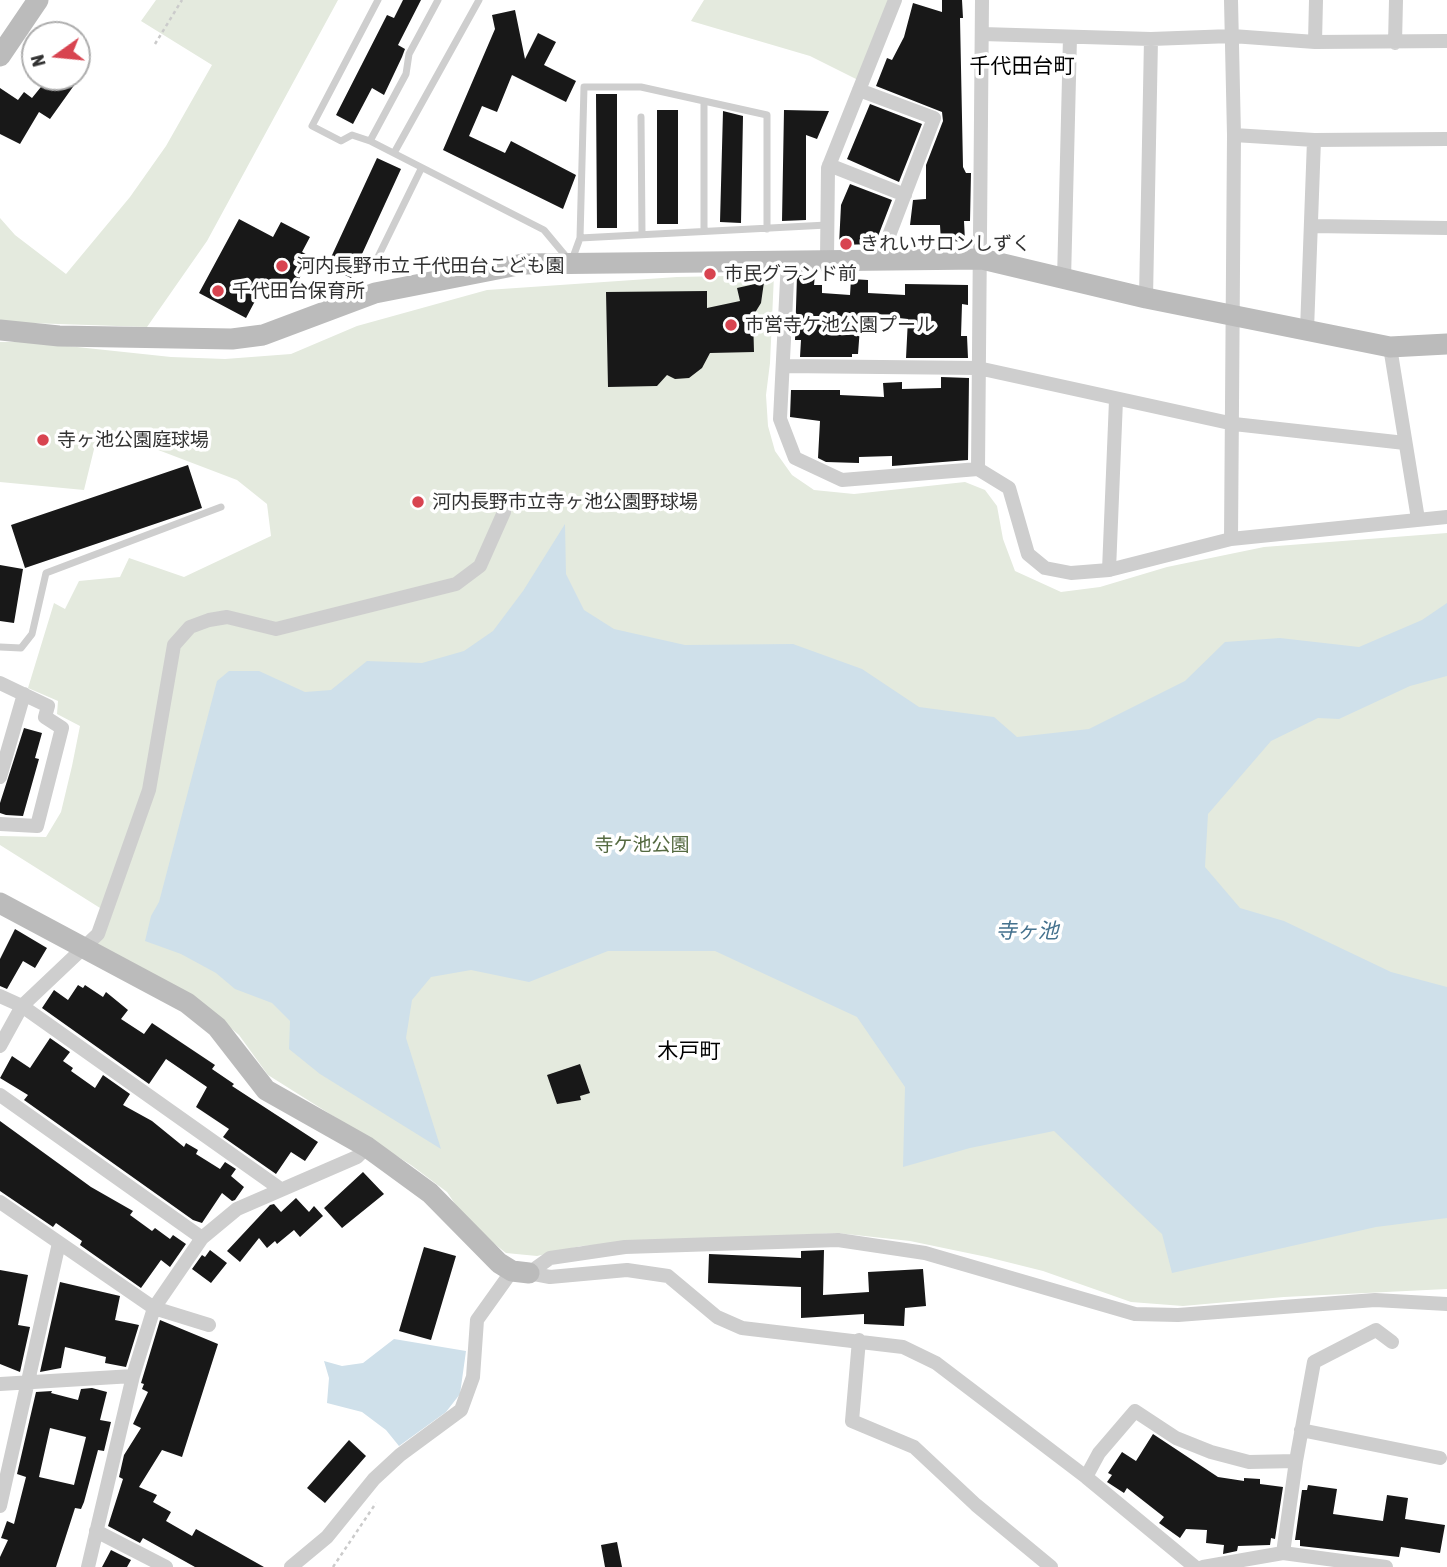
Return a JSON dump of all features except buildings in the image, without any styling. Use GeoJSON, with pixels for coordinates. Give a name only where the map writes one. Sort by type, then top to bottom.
{"type":"FeatureCollection","features":[{"type":"Feature","properties":{"kind":"street"},"geometry":{"type":"LineString","coordinates":[[0,56],[38,0]]}},
{"type":"Feature","properties":{"kind":"street"},"geometry":{"type":"LineString","coordinates":[[827,259],[829,165],[895,0]]}},
{"type":"Feature","properties":{"kind":"street"},"geometry":{"type":"LineString","coordinates":[[978,469],[982,259],[982,0]]}},
{"type":"Feature","properties":{"kind":"street"},"geometry":{"type":"LineString","coordinates":[[1231,0],[1234,135],[1231,315],[1234,424],[1231,539]]}},
{"type":"Feature","properties":{"kind":"street"},"geometry":{"type":"LineString","coordinates":[[1315,42],[1316,0]]}},
{"type":"Feature","properties":{"kind":"street"},"geometry":{"type":"LineString","coordinates":[[1395,43],[1396,0]]}},
{"type":"Feature","properties":{"kind":"street"},"geometry":{"type":"LineString","coordinates":[[982,34],[1151,39],[1232,36],[1315,42],[1447,41]]}},
{"type":"Feature","properties":{"kind":"street"},"geometry":{"type":"LineString","coordinates":[[1064,280],[1070,37]]}},
{"type":"Feature","properties":{"kind":"street"},"geometry":{"type":"LineString","coordinates":[[1146,299],[1151,39]]}},
{"type":"Feature","properties":{"kind":"street"},"geometry":{"type":"LineString","coordinates":[[859,90],[933,118],[880,259]]}},
{"type":"Feature","properties":{"kind":"street"},"geometry":{"type":"LineString","coordinates":[[1234,135],[1314,141],[1447,139]]}},
{"type":"Feature","properties":{"kind":"street"},"geometry":{"type":"LineString","coordinates":[[1307,330],[1314,141]]}},
{"type":"Feature","properties":{"kind":"street"},"geometry":{"type":"LineString","coordinates":[[829,165],[905,195]]}},
{"type":"Feature","properties":{"kind":"street"},"geometry":{"type":"LineString","coordinates":[[1312,226],[1447,228]]}},
{"type":"Feature","properties":{"kind":"street"},"geometry":{"type":"LineString","coordinates":[[0,330],[59,336],[232,339],[263,335],[375,293],[420,282],[523,264],[982,259],[1146,299],[1390,347],[1447,345]]}},
{"type":"Feature","properties":{"kind":"street"},"geometry":{"type":"LineString","coordinates":[[788,260],[780,419],[795,458],[842,480],[978,469],[1009,488],[1028,554],[1045,568],[1071,573],[1109,570],[1231,539],[1447,517]]}},
{"type":"Feature","properties":{"kind":"street"},"geometry":{"type":"LineString","coordinates":[[1390,347],[1418,519]]}},
{"type":"Feature","properties":{"kind":"street"},"geometry":{"type":"LineString","coordinates":[[783,366],[978,368],[1234,424],[1405,443]]}},
{"type":"Feature","properties":{"kind":"street"},"geometry":{"type":"LineString","coordinates":[[1109,570],[1116,400]]}},
{"type":"Feature","properties":{"kind":"street"},"geometry":{"type":"LineString","coordinates":[[0,1046],[22,1006],[98,934],[149,790],[174,645],[190,627],[227,617],[276,629],[456,584],[480,566],[504,512]]}},
{"type":"Feature","properties":{"kind":"street"},"geometry":{"type":"LineString","coordinates":[[0,682],[48,706],[45,717],[62,728],[37,826],[0,824]]}},
{"type":"Feature","properties":{"kind":"street"},"geometry":{"type":"LineString","coordinates":[[0,776],[24,694]]}},
{"type":"Feature","properties":{"kind":"street"},"geometry":{"type":"LineString","coordinates":[[0,903],[82,950],[187,1003],[218,1027],[266,1090],[367,1147],[430,1193],[520,1272],[550,1277],[627,1270],[668,1276],[717,1317],[742,1328],[859,1339],[903,1347],[936,1363],[1087,1477],[1195,1567]]}},
{"type":"Feature","properties":{"kind":"street"},"geometry":{"type":"LineString","coordinates":[[0,996],[22,1006],[279,1188]]}},
{"type":"Feature","properties":{"kind":"street"},"geometry":{"type":"LineString","coordinates":[[0,1095],[202,1238]]}},
{"type":"Feature","properties":{"kind":"street"},"geometry":{"type":"LineString","coordinates":[[88,1567],[133,1376],[154,1308],[202,1238],[237,1209],[279,1188],[357,1157],[367,1147]]}},
{"type":"Feature","properties":{"kind":"street"},"geometry":{"type":"LineString","coordinates":[[0,1202],[154,1308],[209,1325]]}},
{"type":"Feature","properties":{"kind":"street"},"geometry":{"type":"LineString","coordinates":[[291,1567],[327,1537],[374,1479],[400,1455],[461,1410],[473,1377],[477,1320],[520,1272],[550,1258],[625,1247],[838,1240],[925,1253],[1135,1314],[1178,1315],[1375,1300],[1447,1304]]}},
{"type":"Feature","properties":{"kind":"street"},"geometry":{"type":"LineString","coordinates":[[0,1506],[59,1243]]}},
{"type":"Feature","properties":{"kind":"street"},"geometry":{"type":"LineString","coordinates":[[1283,1553],[1314,1362],[1376,1330],[1392,1342]]}},
{"type":"Feature","properties":{"kind":"street"},"geometry":{"type":"LineString","coordinates":[[859,1339],[852,1421],[914,1447],[976,1505],[1051,1567]]}},
{"type":"Feature","properties":{"kind":"street"},"geometry":{"type":"LineString","coordinates":[[0,1384],[133,1376]]}},
{"type":"Feature","properties":{"kind":"street"},"geometry":{"type":"LineString","coordinates":[[1087,1477],[1099,1453],[1135,1411],[1176,1438],[1211,1452],[1249,1462],[1296,1461]]}},
{"type":"Feature","properties":{"kind":"street"},"geometry":{"type":"LineString","coordinates":[[1301,1430],[1440,1458]]}},
{"type":"Feature","properties":{"kind":"street"},"geometry":{"type":"LineString","coordinates":[[96,1531],[166,1567]]}},
{"type":"Feature","properties":{"kind":"street"},"geometry":{"type":"LineString","coordinates":[[1203,1567],[1283,1553],[1386,1567]]}},
{"type":"Feature","properties":{"kind":"lane"},"geometry":{"type":"LineString","coordinates":[[378,0],[312,126],[341,141],[352,135],[370,141],[544,230],[571,263]]}},
{"type":"Feature","properties":{"kind":"lane"},"geometry":{"type":"LineString","coordinates":[[370,141],[406,74],[409,54],[438,0]]}},
{"type":"Feature","properties":{"kind":"lane"},"geometry":{"type":"LineString","coordinates":[[394,153],[479,0]]}},
{"type":"Feature","properties":{"kind":"lane"},"geometry":{"type":"LineString","coordinates":[[571,263],[580,238],[583,87],[641,87],[767,115],[767,229]]}},
{"type":"Feature","properties":{"kind":"lane"},"geometry":{"type":"LineString","coordinates":[[704,102],[704,231]]}},
{"type":"Feature","properties":{"kind":"lane"},"geometry":{"type":"LineString","coordinates":[[641,117],[642,234]]}},
{"type":"Feature","properties":{"kind":"lane"},"geometry":{"type":"LineString","coordinates":[[374,265],[421,169]]}},
{"type":"Feature","properties":{"kind":"lane"},"geometry":{"type":"LineString","coordinates":[[580,238],[827,225]]}},
{"type":"Feature","properties":{"kind":"lane"},"geometry":{"type":"LineString","coordinates":[[0,647],[11,650],[21,648],[32,634],[46,573],[221,507]]}},
{"type":"Feature","properties":{"kind":"path"},"geometry":{"type":"LineString","coordinates":[[155,44],[182,0]]}},
{"type":"Feature","properties":{"kind":"path"},"geometry":{"type":"LineString","coordinates":[[333,1567],[383,1493]]}},
{"type":"Feature","properties":{"kind":"green space"},"geometry":{"type":"Polygon","coordinates":[[[156,0],[338,0],[207,241],[147,327],[0,322],[0,218],[15,235],[66,274],[130,197],[166,146],[212,65],[141,21],[156,0]]]}},
{"type":"Feature","properties":{"kind":"green space"},"geometry":{"type":"Polygon","coordinates":[[[704,0],[890,0],[858,80],[810,56],[691,21],[704,0]]]}},
{"type":"Feature","properties":{"kind":"green space","name":"寺ケ池公園"},"geometry":{"type":"Polygon","coordinates":[[[774,275],[766,395],[768,426],[775,451],[792,475],[814,490],[854,494],[965,482],[985,490],[997,506],[1003,539],[1015,571],[1061,592],[1100,587],[1167,567],[1264,547],[1447,533],[1447,1289],[1284,1297],[1183,1306],[1131,1302],[1043,1271],[987,1257],[910,1241],[837,1233],[581,1246],[537,1256],[506,1253],[468,1223],[447,1192],[411,1165],[268,1075],[239,1035],[220,1019],[95,950],[108,913],[0,845],[0,836],[46,837],[61,812],[72,766],[80,726],[57,714],[58,701],[28,688],[54,603],[65,609],[79,581],[120,577],[129,558],[184,577],[271,536],[267,504],[237,480],[153,448],[98,433],[84,490],[0,482],[0,342],[30,342],[171,357],[225,359],[291,354],[357,326],[487,290],[677,277],[774,275]]]}},
{"type":"Feature","properties":{"kind":"water","name":"寺ヶ池"},"geometry":{"type":"Polygon","coordinates":[[[565,524],[566,574],[584,610],[614,629],[685,645],[793,644],[862,669],[919,707],[994,717],[1017,737],[1089,729],[1185,681],[1225,642],[1280,638],[1359,647],[1422,620],[1447,603],[1447,676],[1410,686],[1339,719],[1318,718],[1271,741],[1208,814],[1205,867],[1240,908],[1284,921],[1391,972],[1447,987],[1447,1218],[1376,1227],[1172,1273],[1162,1234],[1054,1131],[970,1148],[903,1167],[905,1087],[857,1017],[715,951],[608,951],[529,982],[471,970],[431,977],[412,1000],[406,1038],[441,1149],[320,1074],[289,1049],[290,1021],[272,1003],[235,989],[216,973],[181,954],[145,941],[151,916],[159,902],[217,681],[229,671],[259,671],[305,692],[331,690],[367,661],[422,663],[464,651],[493,631],[523,591],[565,524]]]}},
{"type":"Feature","properties":{"kind":"water"},"geometry":{"type":"Polygon","coordinates":[[[394,1339],[466,1351],[460,1394],[446,1412],[399,1446],[386,1430],[362,1412],[327,1403],[329,1378],[324,1361],[342,1366],[363,1363],[394,1339]]]}},
{"type":"Feature","properties":{"kind":"place","name":"きれいサロンしずく"},"geometry":{"type":"Point","coordinates":[846,244]}},
{"type":"Feature","properties":{"kind":"place","name":"河内長野市立 千代田台こども園"},"geometry":{"type":"Point","coordinates":[282,266]}},
{"type":"Feature","properties":{"kind":"place","name":"市民グランド前"},"geometry":{"type":"Point","coordinates":[710,274]}},
{"type":"Feature","properties":{"kind":"place","name":"千代田台保育所"},"geometry":{"type":"Point","coordinates":[218,291]}},
{"type":"Feature","properties":{"kind":"place","name":"市営寺ケ池公園プール"},"geometry":{"type":"Point","coordinates":[731,325]}},
{"type":"Feature","properties":{"kind":"place","name":"寺ヶ池公園庭球場"},"geometry":{"type":"Point","coordinates":[43,440]}},
{"type":"Feature","properties":{"kind":"place","name":"河内長野市立寺ヶ池公園野球場"},"geometry":{"type":"Point","coordinates":[418,502]}},
{"type":"Feature","properties":{"kind":"district","name":"千代田台町"},"geometry":{"type":"Point","coordinates":[1022,66]}},
{"type":"Feature","properties":{"kind":"district","name":"木戸町"},"geometry":{"type":"Point","coordinates":[689,1051]}}]}
